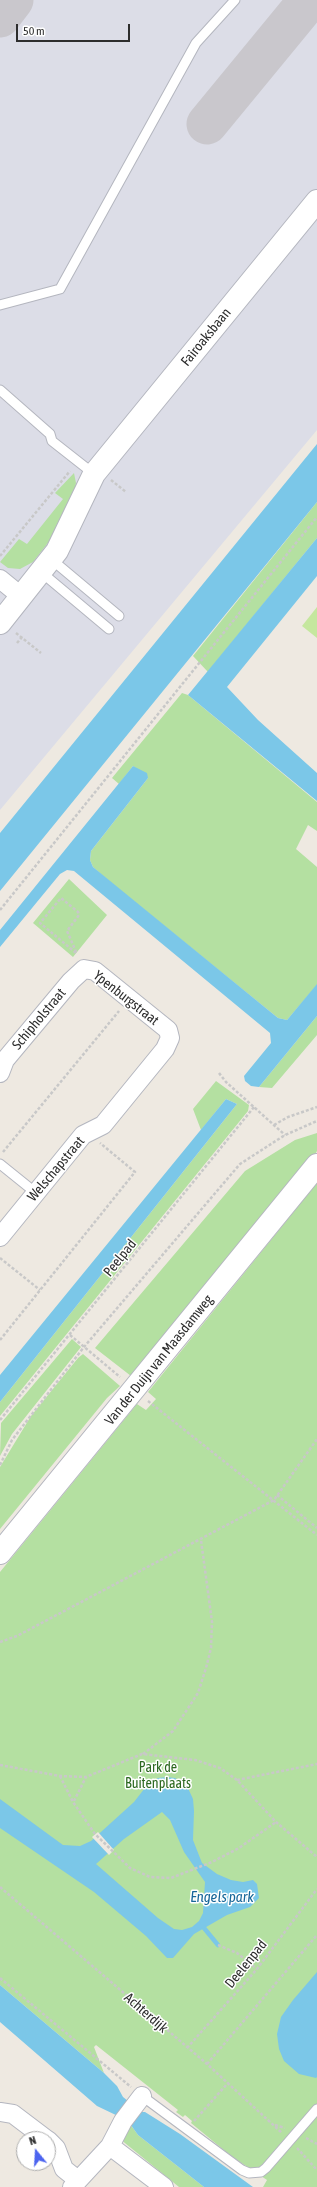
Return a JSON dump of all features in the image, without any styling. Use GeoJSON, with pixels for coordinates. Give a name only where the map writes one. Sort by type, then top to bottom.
{"type":"FeatureCollection","features":[{"type":"Feature","properties":{"kind":"main road","name":"Fairoaksbaan"},"geometry":{"type":"LineString","coordinates":[[1,622],[46,565],[73,522],[86,468],[317,200]]}},
{"type":"Feature","properties":{"kind":"main road","name":"Van der Duijn van Maasdamweg"},"geometry":{"type":"LineString","coordinates":[[0,1552],[135,1390],[317,1166]]}},
{"type":"Feature","properties":{"kind":"street"},"geometry":{"type":"LineString","coordinates":[[0,579],[22,597]]}},
{"type":"Feature","properties":{"kind":"street","name":"Ypenburgstraat"},"geometry":{"type":"LineString","coordinates":[[84,969],[95,971],[168,1030]]}},
{"type":"Feature","properties":{"kind":"street","name":"Schipholstraat"},"geometry":{"type":"LineString","coordinates":[[0,1073],[5,1060],[70,981],[84,969]]}},
{"type":"Feature","properties":{"kind":"street","name":"Welschapstraat"},"geometry":{"type":"LineString","coordinates":[[0,1237],[83,1135],[103,1125],[165,1049],[170,1038],[168,1030]]}},
{"type":"Feature","properties":{"kind":"street"},"geometry":{"type":"LineString","coordinates":[[56,2148],[64,2169],[75,2184],[110,2146],[133,2109]]}},
{"type":"Feature","properties":{"kind":"street"},"geometry":{"type":"LineString","coordinates":[[0,2112],[13,2114],[35,2131]]}},
{"type":"Feature","properties":{"kind":"street"},"geometry":{"type":"LineString","coordinates":[[110,2146],[164,2187]]}},
{"type":"Feature","properties":{"kind":"lane"},"geometry":{"type":"LineString","coordinates":[[0,305],[60,289],[196,43],[235,0]]}},
{"type":"Feature","properties":{"kind":"lane"},"geometry":{"type":"LineString","coordinates":[[0,390],[50,434],[52,441],[86,468]]}},
{"type":"Feature","properties":{"kind":"lane"},"geometry":{"type":"LineString","coordinates":[[46,565],[120,616]]}},
{"type":"Feature","properties":{"kind":"lane"},"geometry":{"type":"LineString","coordinates":[[46,565],[110,629]]}},
{"type":"Feature","properties":{"kind":"lane"},"geometry":{"type":"LineString","coordinates":[[0,1164],[36,1193]]}},
{"type":"Feature","properties":{"kind":"lane"},"geometry":{"type":"LineString","coordinates":[[133,2109],[187,2130],[249,2173],[261,2172],[317,2109]]}},
{"type":"Feature","properties":{"kind":"path"},"geometry":{"type":"LineString","coordinates":[[0,556],[86,468]]}},
{"type":"Feature","properties":{"kind":"path"},"geometry":{"type":"LineString","coordinates":[[0,910],[317,517]]}},
{"type":"Feature","properties":{"kind":"path"},"geometry":{"type":"LineString","coordinates":[[1,622],[42,653]]}},
{"type":"Feature","properties":{"kind":"path"},"geometry":{"type":"LineString","coordinates":[[17,643],[22,637]]}},
{"type":"Feature","properties":{"kind":"path"},"geometry":{"type":"LineString","coordinates":[[76,953],[40,923],[61,898],[78,912],[79,915],[67,931],[84,969]]}},
{"type":"Feature","properties":{"kind":"path"},"geometry":{"type":"LineString","coordinates":[[0,1156],[119,1011]]}},
{"type":"Feature","properties":{"kind":"path"},"geometry":{"type":"LineString","coordinates":[[219,1073],[226,1082],[285,1135]]}},
{"type":"Feature","properties":{"kind":"path","name":"Peelpad"},"geometry":{"type":"LineString","coordinates":[[0,1420],[254,1107]]}},
{"type":"Feature","properties":{"kind":"path"},"geometry":{"type":"LineString","coordinates":[[274,1125],[288,1117],[317,1107]]}},
{"type":"Feature","properties":{"kind":"path"},"geometry":{"type":"LineString","coordinates":[[0,1465],[12,1440],[84,1347],[240,1164],[285,1135],[317,1121]]}},
{"type":"Feature","properties":{"kind":"path"},"geometry":{"type":"LineString","coordinates":[[0,1340],[136,1172],[88,1133]]}},
{"type":"Feature","properties":{"kind":"path"},"geometry":{"type":"LineString","coordinates":[[0,1258],[40,1290]]}},
{"type":"Feature","properties":{"kind":"path"},"geometry":{"type":"LineString","coordinates":[[70,1335],[135,1390],[317,1535]]}},
{"type":"Feature","properties":{"kind":"path"},"geometry":{"type":"LineString","coordinates":[[0,1642],[17,1636],[107,1586],[201,1540],[274,1500],[317,1439]]}},
{"type":"Feature","properties":{"kind":"path"},"geometry":{"type":"LineString","coordinates":[[277,1495],[317,1528]]}},
{"type":"Feature","properties":{"kind":"path"},"geometry":{"type":"LineString","coordinates":[[0,1765],[60,1776],[86,1777],[142,1754],[173,1731],[198,1693],[211,1648],[212,1622],[201,1540]]}},
{"type":"Feature","properties":{"kind":"path"},"geometry":{"type":"LineString","coordinates":[[142,1754],[195,1760],[220,1768],[237,1780],[276,1822],[317,1857]]}},
{"type":"Feature","properties":{"kind":"path"},"geometry":{"type":"LineString","coordinates":[[237,1780],[317,1764]]}},
{"type":"Feature","properties":{"kind":"path"},"geometry":{"type":"LineString","coordinates":[[60,1776],[74,1802],[95,1834],[130,1868],[150,1877],[171,1878],[212,1862],[239,1848],[276,1822]]}},
{"type":"Feature","properties":{"kind":"path"},"geometry":{"type":"LineString","coordinates":[[74,1802],[86,1777]]}},
{"type":"Feature","properties":{"kind":"path","name":"Achterdijk"},"geometry":{"type":"LineString","coordinates":[[0,1887],[207,2064],[290,2141],[317,2170]]}},
{"type":"Feature","properties":{"kind":"path","name":"Deelenpad"},"geometry":{"type":"LineString","coordinates":[[187,2048],[256,1968],[317,1889]]}},
{"type":"Feature","properties":{"kind":"path"},"geometry":{"type":"LineString","coordinates":[[207,2064],[317,1935]]}},
{"type":"Feature","properties":{"kind":"path"},"geometry":{"type":"LineString","coordinates":[[218,1945],[236,1953],[256,1968]]}},
{"type":"Feature","properties":{"kind":"path"},"geometry":{"type":"LineString","coordinates":[[0,1978],[133,2109]]}},
{"type":"Feature","properties":{"kind":"path"},"geometry":{"type":"LineString","coordinates":[[187,2130],[228,2083]]}},
{"type":"Feature","properties":{"kind":"shaded area"},"geometry":{"type":"Polygon","coordinates":[[[0,0],[317,0],[317,430],[0,810],[0,0]]]}},
{"type":"Feature","properties":{"kind":"green space"},"geometry":{"type":"Polygon","coordinates":[[[74,473],[76,483],[74,493],[51,539],[33,562],[20,569],[8,568],[0,562],[19,539],[27,544],[63,499],[55,493],[74,473]]]}},
{"type":"Feature","properties":{"kind":"green space"},"geometry":{"type":"Polygon","coordinates":[[[317,502],[317,538],[208,672],[193,656],[317,502]]]}},
{"type":"Feature","properties":{"kind":"green space"},"geometry":{"type":"Polygon","coordinates":[[[317,607],[317,638],[302,626],[317,607]]]}},
{"type":"Feature","properties":{"kind":"green space"},"geometry":{"type":"Polygon","coordinates":[[[182,693],[188,695],[317,802],[317,831],[308,825],[296,849],[317,867],[317,985],[287,1020],[278,1018],[110,882],[93,867],[90,860],[91,851],[148,778],[133,766],[119,784],[112,778],[182,693]]]}},
{"type":"Feature","properties":{"kind":"green space"},"geometry":{"type":"Polygon","coordinates":[[[69,879],[107,915],[73,957],[33,923],[69,879]]]}},
{"type":"Feature","properties":{"kind":"green space"},"geometry":{"type":"Polygon","coordinates":[[[317,1016],[317,1035],[272,1088],[259,1087],[317,1016]]]}},
{"type":"Feature","properties":{"kind":"green space"},"geometry":{"type":"Polygon","coordinates":[[[216,1081],[249,1105],[248,1111],[0,1416],[0,1402],[237,1104],[226,1099],[201,1130],[193,1109],[216,1081]]]}},
{"type":"Feature","properties":{"kind":"green space"},"geometry":{"type":"Polygon","coordinates":[[[317,1133],[317,1151],[309,1164],[131,1376],[95,1348],[245,1171],[295,1140],[317,1133]]]}},
{"type":"Feature","properties":{"kind":"green space","name":"Park de Buitenplaats"},"geometry":{"type":"Polygon","coordinates":[[[317,1183],[317,2187],[263,2187],[267,2180],[231,2156],[191,2123],[192,2121],[185,2115],[183,2117],[176,2112],[178,2110],[96,2045],[94,2047],[104,2073],[0,1985],[0,1572],[137,1404],[146,1410],[156,1399],[148,1392],[317,1183]]]}},
{"type":"Feature","properties":{"kind":"green space"},"geometry":{"type":"Polygon","coordinates":[[[72,1339],[81,1347],[12,1434],[0,1456],[1,1423],[72,1339]]]}},
{"type":"Feature","properties":{"kind":"green space"},"geometry":{"type":"Polygon","coordinates":[[[83,1354],[120,1386],[107,1398],[0,1529],[0,1467],[31,1416],[78,1358],[83,1354]]]}},
{"type":"Feature","properties":{"kind":"green space"},"geometry":{"type":"Polygon","coordinates":[[[128,2121],[138,2135],[204,2187],[179,2187],[120,2139],[128,2121]]]}},
{"type":"Feature","properties":{"kind":"water"},"geometry":{"type":"Polygon","coordinates":[[[317,444],[317,502],[0,891],[0,833],[317,444]]]}},
{"type":"Feature","properties":{"kind":"water"},"geometry":{"type":"Polygon","coordinates":[[[317,538],[317,576],[227,687],[258,720],[317,773],[317,801],[188,695],[317,538]]]}},
{"type":"Feature","properties":{"kind":"water"},"geometry":{"type":"Polygon","coordinates":[[[133,766],[147,773],[148,778],[91,851],[90,860],[93,867],[278,1018],[287,1020],[317,984],[317,1016],[259,1087],[251,1086],[245,1081],[244,1076],[271,1043],[270,1033],[74,871],[67,870],[60,874],[0,947],[0,930],[133,766]]]}},
{"type":"Feature","properties":{"kind":"water"},"geometry":{"type":"Polygon","coordinates":[[[226,1099],[237,1104],[0,1402],[0,1375],[226,1099]]]}},
{"type":"Feature","properties":{"kind":"water","name":"Engels park"},"geometry":{"type":"Polygon","coordinates":[[[158,1778],[175,1778],[187,1786],[193,1799],[193,1840],[202,1863],[217,1874],[231,1880],[243,1882],[253,1880],[257,1884],[259,1898],[250,1907],[227,1915],[194,1934],[173,1958],[167,1958],[146,1936],[94,1892],[0,1828],[0,1799],[63,1845],[80,1846],[91,1841],[134,1802],[148,1784],[158,1778]],[[162,1812],[124,1839],[96,1864],[158,1918],[174,1929],[182,1930],[192,1927],[199,1921],[203,1913],[205,1882],[184,1852],[170,1820],[162,1812]]]}},
{"type":"Feature","properties":{"kind":"water"},"geometry":{"type":"Polygon","coordinates":[[[317,1972],[316,2078],[299,2074],[284,2061],[279,2049],[277,2034],[281,2017],[293,2000],[317,1972]]]}},
{"type":"Feature","properties":{"kind":"water"},"geometry":{"type":"Polygon","coordinates":[[[0,1985],[104,2073],[117,2086],[123,2097],[128,2101],[120,2117],[97,2106],[0,2022],[0,1985]]]}},
{"type":"Feature","properties":{"kind":"water"},"geometry":{"type":"Polygon","coordinates":[[[135,2112],[145,2112],[180,2134],[253,2187],[204,2187],[138,2135],[128,2121],[135,2112]]]}},
{"type":"Feature","properties":{"kind":"pier"},"geometry":{"type":"Polygon","coordinates":[[[98,1832],[114,1850],[109,1855],[92,1837],[98,1832]]]}},
{"type":"Feature","properties":{"kind":"waterway"},"geometry":{"type":"LineString","coordinates":[[204,1928],[218,1945]]}},
{"type":"Feature","properties":{"kind":"taxiway"},"geometry":{"type":"LineString","coordinates":[[0,17],[13,0]]}},
{"type":"Feature","properties":{"kind":"taxiway"},"geometry":{"type":"LineString","coordinates":[[207,124],[309,0]]}}]}
